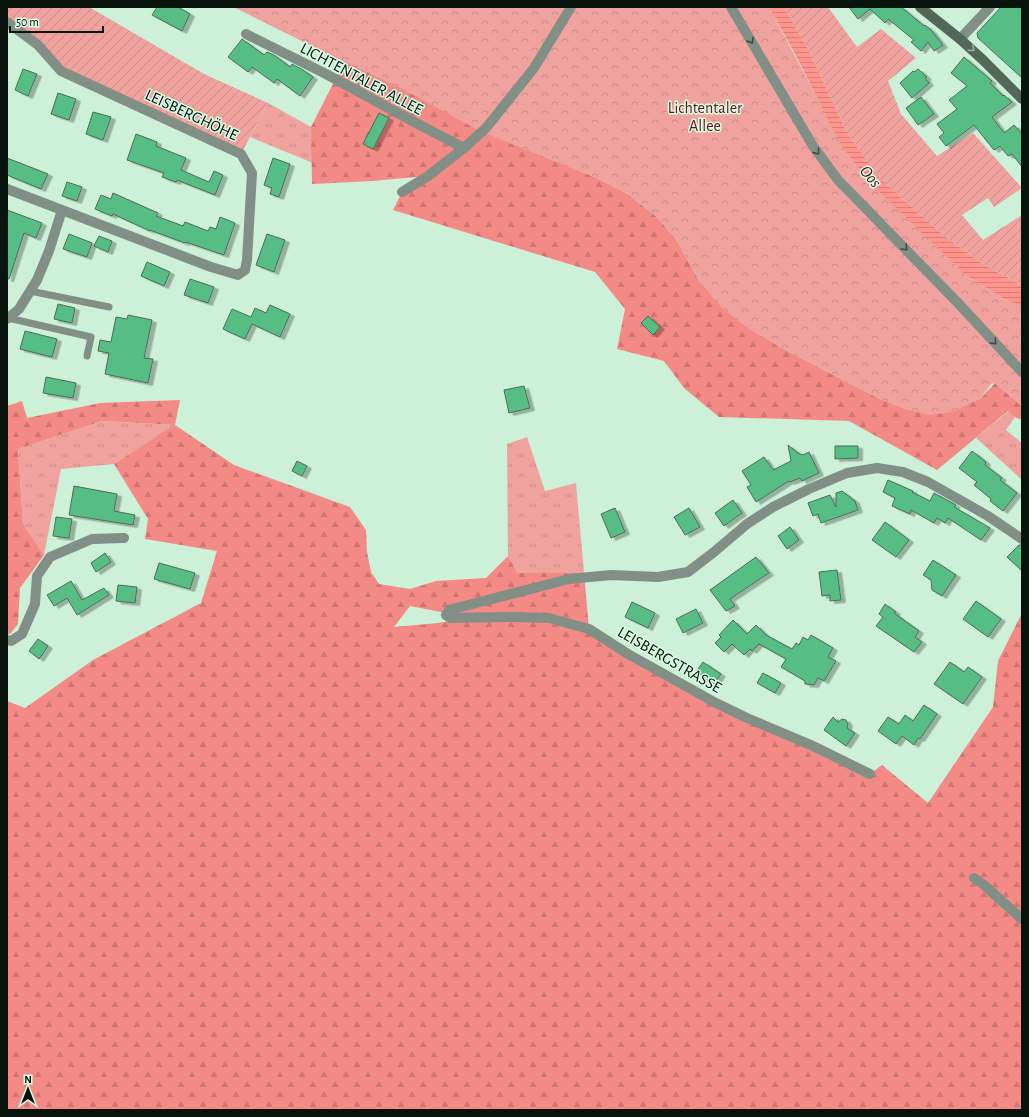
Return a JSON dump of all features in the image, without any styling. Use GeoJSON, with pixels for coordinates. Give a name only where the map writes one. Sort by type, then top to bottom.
{"type":"FeatureCollection","features":[{"type":"Feature","properties":{"kind":"main road"},"geometry":{"type":"LineString","coordinates":[[920,7],[960,39],[1022,99]]}},
{"type":"Feature","properties":{"kind":"street"},"geometry":{"type":"LineString","coordinates":[[402,192],[428,176],[464,148],[486,128],[534,68],[571,7]]}},
{"type":"Feature","properties":{"kind":"street"},"geometry":{"type":"LineString","coordinates":[[731,7],[813,146],[838,180],[958,303],[1022,372]]}},
{"type":"Feature","properties":{"kind":"street"},"geometry":{"type":"LineString","coordinates":[[960,39],[990,7]]}},
{"type":"Feature","properties":{"kind":"street","name":"LEISBERGHÖHE"},"geometry":{"type":"LineString","coordinates":[[7,22],[38,45],[61,71],[241,154],[252,174],[247,260],[245,270],[240,278],[7,189]]}},
{"type":"Feature","properties":{"kind":"street","name":"LICHTENTALER ALLEE"},"geometry":{"type":"LineString","coordinates":[[246,34],[326,74],[464,148]]}},
{"type":"Feature","properties":{"kind":"street"},"geometry":{"type":"LineString","coordinates":[[7,318],[19,309],[37,280],[62,210]]}},
{"type":"Feature","properties":{"kind":"street","name":"LEISBERGSTRASSE"},"geometry":{"type":"LineString","coordinates":[[870,774],[811,745],[716,703],[628,654],[589,629],[549,618],[450,618],[446,614],[449,610],[569,579],[611,575],[658,577],[688,572],[747,524],[773,507],[809,489],[847,473],[877,468],[903,472],[928,482],[988,516],[1022,539]]}},
{"type":"Feature","properties":{"kind":"street"},"geometry":{"type":"LineString","coordinates":[[7,640],[11,641],[22,634],[35,604],[37,576],[50,557],[92,539],[124,538]]}},
{"type":"Feature","properties":{"kind":"street"},"geometry":{"type":"LineString","coordinates":[[974,878],[1022,919]]}},
{"type":"Feature","properties":{"kind":"lane"},"geometry":{"type":"LineString","coordinates":[[30,291],[109,307]]}},
{"type":"Feature","properties":{"kind":"lane"},"geometry":{"type":"LineString","coordinates":[[7,318],[91,337],[88,356]]}},
{"type":"Feature","properties":{"kind":"green space"},"geometry":{"type":"Polygon","coordinates":[[[7,7],[89,7],[204,74],[268,103],[241,154],[61,71],[7,22],[7,7]]]}},
{"type":"Feature","properties":{"kind":"green space"},"geometry":{"type":"Polygon","coordinates":[[[234,7],[280,7],[499,138],[597,178],[628,194],[657,217],[676,239],[700,282],[778,346],[880,399],[909,410],[980,399],[995,383],[1022,406],[1022,420],[1015,417],[1008,411],[937,470],[849,421],[719,417],[684,388],[664,361],[617,349],[625,309],[595,272],[393,210],[402,192],[427,176],[373,181],[312,184],[311,127],[344,62],[234,7]]]}},
{"type":"Feature","properties":{"kind":"green space","name":"Lichtentaler Allee"},"geometry":{"type":"Polygon","coordinates":[[[234,7],[769,7],[821,105],[967,276],[1004,299],[1022,307],[1022,406],[995,383],[991,384],[980,399],[952,412],[930,415],[909,410],[880,399],[778,346],[749,329],[723,309],[700,282],[676,239],[657,217],[628,194],[597,178],[482,132],[408,92],[234,7]]]}},
{"type":"Feature","properties":{"kind":"green space"},"geometry":{"type":"Polygon","coordinates":[[[784,7],[828,7],[857,47],[881,29],[916,58],[888,81],[901,114],[937,156],[973,133],[1022,188],[994,207],[988,198],[962,215],[983,240],[1022,215],[1022,286],[981,263],[942,234],[878,177],[846,131],[808,49],[784,7]]]}},
{"type":"Feature","properties":{"kind":"green space"},"geometry":{"type":"Polygon","coordinates":[[[268,103],[311,127],[313,163],[250,137],[268,103]]]}},
{"type":"Feature","properties":{"kind":"green space"},"geometry":{"type":"Polygon","coordinates":[[[180,400],[175,425],[234,465],[350,507],[366,530],[367,552],[371,572],[379,584],[410,589],[436,581],[486,578],[508,556],[517,573],[584,573],[589,629],[716,703],[870,774],[882,765],[928,803],[993,707],[998,661],[1022,613],[1022,1110],[7,1110],[7,701],[25,708],[93,660],[201,603],[217,551],[145,539],[148,519],[114,464],[174,425],[102,421],[18,449],[23,524],[44,555],[20,588],[18,624],[10,634],[7,634],[7,406],[22,401],[27,418],[100,403],[180,400]],[[410,606],[394,627],[438,623],[472,618],[410,606]]]}},
{"type":"Feature","properties":{"kind":"green space"},"geometry":{"type":"Polygon","coordinates":[[[1009,411],[1015,417],[1006,430],[1022,443],[1022,480],[976,438],[1009,411]]]}},
{"type":"Feature","properties":{"kind":"green space"},"geometry":{"type":"Polygon","coordinates":[[[102,421],[175,425],[114,464],[61,469],[44,555],[23,524],[18,449],[102,421]]]}},
{"type":"Feature","properties":{"kind":"green space"},"geometry":{"type":"Polygon","coordinates":[[[527,437],[545,491],[576,483],[584,573],[516,573],[508,556],[507,444],[527,437]]]}},
{"type":"Feature","properties":{"kind":"water","name":"Oos"},"geometry":{"type":"Polygon","coordinates":[[[769,7],[784,7],[808,49],[846,131],[878,177],[942,234],[981,263],[1022,286],[1022,307],[1004,299],[967,276],[871,184],[841,145],[795,54],[769,7]]]}},
{"type":"Feature","properties":{"kind":"building"},"geometry":{"type":"Polygon","coordinates":[[[157,7],[178,7],[190,14],[182,31],[152,15],[157,7]]]}},
{"type":"Feature","properties":{"kind":"building"},"geometry":{"type":"Polygon","coordinates":[[[849,7],[901,7],[931,30],[943,45],[934,51],[928,42],[921,51],[911,42],[914,40],[888,19],[885,23],[870,9],[858,19],[849,7]]]}},
{"type":"Feature","properties":{"kind":"building"},"geometry":{"type":"Polygon","coordinates":[[[1001,7],[1022,7],[1022,78],[978,38],[977,33],[1001,7]]]}},
{"type":"Feature","properties":{"kind":"building"},"geometry":{"type":"Polygon","coordinates":[[[242,39],[264,55],[267,52],[274,55],[290,67],[292,64],[313,77],[300,96],[277,79],[274,83],[252,67],[248,72],[228,57],[242,39]]]}},
{"type":"Feature","properties":{"kind":"building"},"geometry":{"type":"Polygon","coordinates":[[[964,57],[992,81],[990,83],[1003,96],[1004,95],[1012,102],[992,117],[1004,133],[1014,125],[1022,134],[1022,167],[1012,154],[1008,156],[1000,146],[994,150],[974,125],[946,146],[939,137],[944,133],[937,124],[957,109],[949,100],[967,86],[951,73],[964,57]]]}},
{"type":"Feature","properties":{"kind":"building"},"geometry":{"type":"Polygon","coordinates":[[[23,69],[37,74],[28,96],[15,90],[23,69]]]}},
{"type":"Feature","properties":{"kind":"building"},"geometry":{"type":"Polygon","coordinates":[[[918,69],[927,77],[925,78],[929,83],[912,98],[900,83],[913,71],[914,72],[918,69]]]}},
{"type":"Feature","properties":{"kind":"building"},"geometry":{"type":"Polygon","coordinates":[[[58,93],[76,99],[69,120],[51,114],[58,93]]]}},
{"type":"Feature","properties":{"kind":"building"},"geometry":{"type":"Polygon","coordinates":[[[921,97],[934,114],[918,125],[906,108],[921,97]]]}},
{"type":"Feature","properties":{"kind":"building"},"geometry":{"type":"Polygon","coordinates":[[[93,112],[111,117],[103,140],[86,134],[93,112]]]}},
{"type":"Feature","properties":{"kind":"building"},"geometry":{"type":"Polygon","coordinates":[[[379,113],[389,118],[373,149],[363,144],[379,113]]]}},
{"type":"Feature","properties":{"kind":"building"},"geometry":{"type":"Polygon","coordinates":[[[136,134],[157,142],[156,146],[186,158],[181,170],[209,182],[214,171],[223,175],[215,195],[177,180],[176,182],[162,177],[164,173],[127,160],[136,134]]]}},
{"type":"Feature","properties":{"kind":"building"},"geometry":{"type":"Polygon","coordinates":[[[7,158],[48,174],[41,189],[7,175],[7,158]]]}},
{"type":"Feature","properties":{"kind":"building"},"geometry":{"type":"Polygon","coordinates":[[[273,158],[290,164],[279,197],[270,194],[272,188],[264,185],[273,158]]]}},
{"type":"Feature","properties":{"kind":"building"},"geometry":{"type":"Polygon","coordinates":[[[67,182],[82,187],[77,201],[62,196],[67,182]]]}},
{"type":"Feature","properties":{"kind":"building"},"geometry":{"type":"Polygon","coordinates":[[[113,193],[158,213],[156,216],[183,226],[185,222],[208,231],[210,227],[216,229],[220,217],[235,223],[224,255],[150,231],[113,214],[112,216],[95,209],[101,195],[111,199],[113,193]]]}},
{"type":"Feature","properties":{"kind":"building"},"geometry":{"type":"Polygon","coordinates":[[[7,210],[42,223],[36,238],[24,233],[9,279],[7,279],[7,210]]]}},
{"type":"Feature","properties":{"kind":"building"},"geometry":{"type":"Polygon","coordinates":[[[69,234],[92,243],[87,257],[63,249],[69,234]]]}},
{"type":"Feature","properties":{"kind":"building"},"geometry":{"type":"Polygon","coordinates":[[[267,234],[285,240],[274,272],[256,265],[267,234]]]}},
{"type":"Feature","properties":{"kind":"building"},"geometry":{"type":"Polygon","coordinates":[[[99,236],[112,241],[108,252],[94,246],[99,236]]]}},
{"type":"Feature","properties":{"kind":"building"},"geometry":{"type":"Polygon","coordinates":[[[147,262],[170,272],[164,286],[141,276],[147,262]]]}},
{"type":"Feature","properties":{"kind":"building"},"geometry":{"type":"Polygon","coordinates":[[[190,279],[214,287],[208,303],[184,295],[190,279]]]}},
{"type":"Feature","properties":{"kind":"building"},"geometry":{"type":"Polygon","coordinates":[[[58,304],[75,308],[72,323],[54,319],[58,304]]]}},
{"type":"Feature","properties":{"kind":"building"},"geometry":{"type":"Polygon","coordinates":[[[270,305],[290,314],[280,337],[252,324],[245,339],[223,329],[232,309],[251,317],[255,308],[266,313],[270,305]]]}},
{"type":"Feature","properties":{"kind":"building"},"geometry":{"type":"Polygon","coordinates":[[[128,315],[152,320],[144,358],[153,359],[148,383],[105,374],[109,353],[98,351],[100,340],[111,342],[116,317],[127,319],[128,315]]]}},
{"type":"Feature","properties":{"kind":"building"},"geometry":{"type":"Polygon","coordinates":[[[648,316],[660,327],[653,335],[641,323],[648,316]]]}},
{"type":"Feature","properties":{"kind":"building"},"geometry":{"type":"Polygon","coordinates":[[[25,331],[57,339],[52,357],[20,349],[25,331]]]}},
{"type":"Feature","properties":{"kind":"building"},"geometry":{"type":"Polygon","coordinates":[[[46,377],[76,383],[73,398],[43,393],[46,377]]]}},
{"type":"Feature","properties":{"kind":"building"},"geometry":{"type":"Polygon","coordinates":[[[524,386],[530,408],[509,413],[504,390],[524,386]]]}},
{"type":"Feature","properties":{"kind":"building"},"geometry":{"type":"Polygon","coordinates":[[[788,445],[803,455],[809,452],[819,473],[802,481],[800,478],[790,482],[789,481],[756,502],[747,487],[751,485],[742,471],[764,457],[773,470],[791,461],[788,445]]]}},
{"type":"Feature","properties":{"kind":"building"},"geometry":{"type":"Polygon","coordinates":[[[835,446],[858,446],[858,458],[835,459],[835,446]]]}},
{"type":"Feature","properties":{"kind":"building"},"geometry":{"type":"Polygon","coordinates":[[[972,451],[986,462],[985,465],[1002,478],[1000,480],[1017,493],[1003,511],[990,501],[991,499],[974,485],[977,482],[959,468],[972,451]]]}},
{"type":"Feature","properties":{"kind":"building"},"geometry":{"type":"Polygon","coordinates":[[[297,461],[307,466],[302,476],[292,471],[297,461]]]}},
{"type":"Feature","properties":{"kind":"building"},"geometry":{"type":"Polygon","coordinates":[[[888,480],[913,491],[912,492],[930,501],[934,493],[956,505],[954,507],[990,528],[981,540],[948,518],[945,523],[937,518],[934,523],[911,510],[910,514],[892,506],[895,498],[883,492],[888,480]]]}},
{"type":"Feature","properties":{"kind":"building"},"geometry":{"type":"Polygon","coordinates":[[[74,486],[117,494],[114,511],[135,515],[133,525],[69,515],[74,486]]]}},
{"type":"Feature","properties":{"kind":"building"},"geometry":{"type":"Polygon","coordinates":[[[842,491],[855,501],[858,510],[821,523],[818,514],[813,516],[808,503],[830,495],[836,507],[836,493],[842,491]]]}},
{"type":"Feature","properties":{"kind":"building"},"geometry":{"type":"Polygon","coordinates":[[[733,500],[742,513],[724,526],[715,513],[733,500]]]}},
{"type":"Feature","properties":{"kind":"building"},"geometry":{"type":"Polygon","coordinates":[[[615,508],[625,532],[611,538],[601,514],[615,508]]]}},
{"type":"Feature","properties":{"kind":"building"},"geometry":{"type":"Polygon","coordinates":[[[689,508],[700,527],[685,535],[674,517],[689,508]]]}},
{"type":"Feature","properties":{"kind":"building"},"geometry":{"type":"Polygon","coordinates":[[[56,517],[72,519],[69,538],[53,536],[56,517]]]}},
{"type":"Feature","properties":{"kind":"building"},"geometry":{"type":"Polygon","coordinates":[[[885,522],[909,540],[896,557],[872,540],[885,522]]]}},
{"type":"Feature","properties":{"kind":"building"},"geometry":{"type":"Polygon","coordinates":[[[790,527],[799,540],[787,549],[778,536],[790,527]]]}},
{"type":"Feature","properties":{"kind":"building"},"geometry":{"type":"Polygon","coordinates":[[[1019,545],[1022,545],[1022,571],[1007,557],[1019,545]]]}},
{"type":"Feature","properties":{"kind":"building"},"geometry":{"type":"Polygon","coordinates":[[[105,553],[111,562],[96,572],[91,563],[105,553]]]}},
{"type":"Feature","properties":{"kind":"building"},"geometry":{"type":"Polygon","coordinates":[[[756,557],[769,573],[730,599],[735,606],[726,611],[710,590],[756,557]]]}},
{"type":"Feature","properties":{"kind":"building"},"geometry":{"type":"Polygon","coordinates":[[[933,560],[956,575],[942,596],[932,590],[931,580],[923,575],[933,560]]]}},
{"type":"Feature","properties":{"kind":"building"},"geometry":{"type":"Polygon","coordinates":[[[159,563],[195,573],[190,589],[154,579],[159,563]]]}},
{"type":"Feature","properties":{"kind":"building"},"geometry":{"type":"Polygon","coordinates":[[[837,570],[841,600],[830,601],[830,595],[822,596],[819,572],[837,570]]]}},
{"type":"Feature","properties":{"kind":"building"},"geometry":{"type":"Polygon","coordinates":[[[71,581],[82,600],[104,588],[109,595],[77,615],[67,598],[54,606],[47,595],[71,581]]]}},
{"type":"Feature","properties":{"kind":"building"},"geometry":{"type":"Polygon","coordinates":[[[118,585],[137,587],[135,603],[116,601],[118,585]]]}},
{"type":"Feature","properties":{"kind":"building"},"geometry":{"type":"Polygon","coordinates":[[[976,601],[1001,619],[988,637],[963,619],[976,601]]]}},
{"type":"Feature","properties":{"kind":"building"},"geometry":{"type":"Polygon","coordinates":[[[632,602],[655,613],[648,628],[625,617],[632,602]]]}},
{"type":"Feature","properties":{"kind":"building"},"geometry":{"type":"Polygon","coordinates":[[[885,604],[896,612],[894,613],[919,631],[915,637],[922,642],[914,652],[876,626],[883,617],[879,614],[885,604]]]}},
{"type":"Feature","properties":{"kind":"building"},"geometry":{"type":"Polygon","coordinates":[[[696,609],[703,623],[683,633],[676,619],[696,609]]]}},
{"type":"Feature","properties":{"kind":"building"},"geometry":{"type":"Polygon","coordinates":[[[733,620],[747,634],[756,625],[766,635],[792,649],[796,643],[799,645],[803,637],[808,640],[811,635],[833,648],[828,657],[836,661],[824,681],[818,678],[814,685],[805,684],[805,681],[781,667],[786,659],[759,644],[752,651],[750,649],[744,655],[732,644],[724,652],[715,643],[721,637],[719,635],[733,620]]]}},
{"type":"Feature","properties":{"kind":"building"},"geometry":{"type":"Polygon","coordinates":[[[38,639],[48,646],[39,659],[29,651],[38,639]]]}},
{"type":"Feature","properties":{"kind":"building"},"geometry":{"type":"Polygon","coordinates":[[[703,662],[721,674],[714,684],[696,672],[703,662]]]}},
{"type":"Feature","properties":{"kind":"building"},"geometry":{"type":"Polygon","coordinates":[[[950,662],[964,672],[968,667],[982,677],[963,704],[934,684],[950,662]]]}},
{"type":"Feature","properties":{"kind":"building"},"geometry":{"type":"Polygon","coordinates":[[[763,673],[781,683],[775,693],[757,683],[763,673]]]}},
{"type":"Feature","properties":{"kind":"building"},"geometry":{"type":"Polygon","coordinates":[[[924,705],[937,714],[920,739],[918,738],[914,745],[902,736],[896,744],[878,731],[888,717],[899,724],[905,715],[913,721],[924,705]]]}},
{"type":"Feature","properties":{"kind":"building"},"geometry":{"type":"Polygon","coordinates":[[[833,717],[838,722],[842,719],[846,720],[848,724],[847,728],[855,733],[846,746],[824,730],[833,717]]]}}]}
